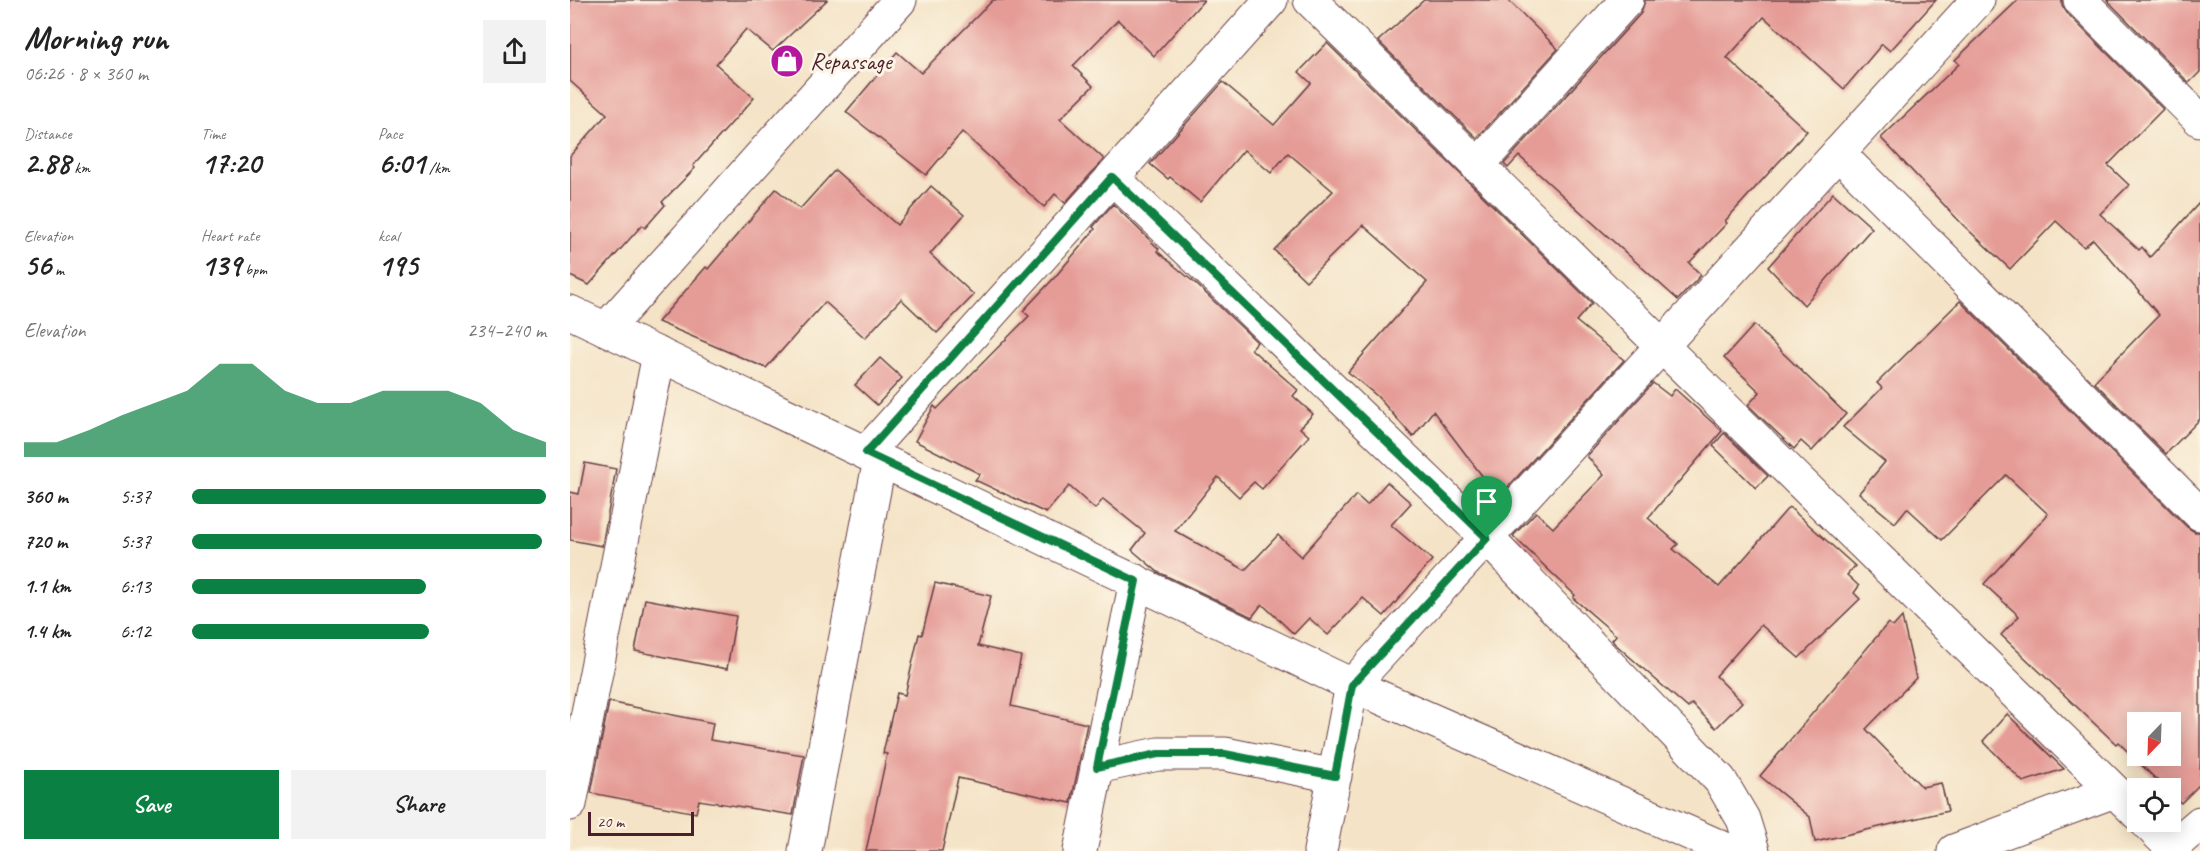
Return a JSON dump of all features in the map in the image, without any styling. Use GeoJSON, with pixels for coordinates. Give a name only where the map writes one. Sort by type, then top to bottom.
{"type":"FeatureCollection","features":[{"type":"Feature","properties":{"kind":"street"},"geometry":{"type":"LineString","coordinates":[[606,329],[900,0]]}},
{"type":"Feature","properties":{"kind":"street"},"geometry":{"type":"LineString","coordinates":[[805,851],[873,456],[1112,177],[1271,0]]}},
{"type":"Feature","properties":{"kind":"street"},"geometry":{"type":"LineString","coordinates":[[1310,0],[2127,803]]}},
{"type":"Feature","properties":{"kind":"street"},"geometry":{"type":"LineString","coordinates":[[1478,166],[1627,0]]}},
{"type":"Feature","properties":{"kind":"street"},"geometry":{"type":"LineString","coordinates":[[1320,851],[1352,685],[1978,0]]}},
{"type":"Feature","properties":{"kind":"street"},"geometry":{"type":"LineString","coordinates":[[2080,0],[2200,120]]}},
{"type":"Feature","properties":{"kind":"street"},"geometry":{"type":"LineString","coordinates":[[1838,153],[2200,514]]}},
{"type":"Feature","properties":{"kind":"street"},"geometry":{"type":"LineString","coordinates":[[1112,177],[1487,538],[1720,780],[1743,819],[1753,851]]}},
{"type":"Feature","properties":{"kind":"street"},"geometry":{"type":"LineString","coordinates":[[570,312],[1352,685],[1730,851]]}},
{"type":"Feature","properties":{"kind":"street"},"geometry":{"type":"LineString","coordinates":[[570,804],[659,354]]}},
{"type":"Feature","properties":{"kind":"street"},"geometry":{"type":"LineString","coordinates":[[1080,851],[1136,581]]}},
{"type":"Feature","properties":{"kind":"street"},"geometry":{"type":"LineString","coordinates":[[1097,767],[1158,754],[1225,754],[1335,776]]}},
{"type":"Feature","properties":{"kind":"street"},"geometry":{"type":"LineString","coordinates":[[1954,851],[2114,790]]}},
{"type":"Feature","properties":{"kind":"street"},"geometry":{"type":"LineString","coordinates":[[2156,832],[2173,849],[2200,823]]}},
{"type":"Feature","properties":{"kind":"building"},"geometry":{"type":"Polygon","coordinates":[[[570,0],[827,0],[773,51],[746,29],[716,64],[754,98],[693,166],[695,168],[662,202],[665,205],[645,228],[642,225],[589,285],[570,276],[570,156],[607,114],[570,81],[570,0]]]}},
{"type":"Feature","properties":{"kind":"building"},"geometry":{"type":"Polygon","coordinates":[[[993,0],[1204,0],[1154,56],[1118,20],[1073,66],[1093,86],[1060,119],[1104,159],[1065,203],[1055,194],[1044,207],[962,132],[926,175],[846,112],[897,52],[921,73],[993,0]]]}},
{"type":"Feature","properties":{"kind":"building"},"geometry":{"type":"Polygon","coordinates":[[[1424,0],[1508,0],[1558,49],[1477,138],[1378,41],[1424,0]]]}},
{"type":"Feature","properties":{"kind":"building"},"geometry":{"type":"Polygon","coordinates":[[[1645,0],[1936,0],[1890,51],[1882,44],[1844,89],[1764,17],[1727,58],[1807,131],[1689,263],[1701,275],[1678,300],[1519,156],[1508,168],[1504,164],[1641,13],[1645,0]]]}},
{"type":"Feature","properties":{"kind":"building"},"geometry":{"type":"Polygon","coordinates":[[[2018,0],[2062,0],[2067,13],[2163,109],[2108,165],[2129,185],[2100,214],[2139,250],[2142,247],[2150,257],[2200,202],[2200,419],[2166,454],[2094,382],[2159,315],[2093,239],[2084,247],[2056,221],[2010,269],[1963,225],[1881,138],[1959,64],[1955,60],[2018,0]]]}},
{"type":"Feature","properties":{"kind":"building"},"geometry":{"type":"Polygon","coordinates":[[[2107,0],[2200,0],[2200,72],[2189,83],[2107,0]]]}},
{"type":"Feature","properties":{"kind":"building"},"geometry":{"type":"Polygon","coordinates":[[[1327,43],[1592,303],[1576,321],[1624,360],[1486,511],[1470,496],[1486,481],[1433,411],[1413,437],[1377,396],[1348,372],[1427,282],[1363,225],[1306,281],[1274,250],[1333,191],[1288,153],[1271,173],[1244,150],[1200,202],[1150,164],[1223,82],[1274,125],[1311,83],[1299,72],[1327,43]]]}},
{"type":"Feature","properties":{"kind":"building"},"geometry":{"type":"Polygon","coordinates":[[[835,170],[897,225],[931,186],[964,215],[930,254],[974,295],[937,333],[901,299],[865,338],[825,302],[766,368],[658,322],[706,267],[708,269],[776,189],[800,209],[835,170]]]}},
{"type":"Feature","properties":{"kind":"building"},"geometry":{"type":"Polygon","coordinates":[[[1833,193],[1872,228],[1804,305],[1768,267],[1833,193]]]}},
{"type":"Feature","properties":{"kind":"building"},"geometry":{"type":"Polygon","coordinates":[[[1113,204],[1159,249],[1157,251],[1196,284],[1257,342],[1251,349],[1298,390],[1293,396],[1313,414],[1300,428],[1309,436],[1262,489],[1254,482],[1239,497],[1218,477],[1175,531],[1245,570],[1278,535],[1301,557],[1356,495],[1367,505],[1387,482],[1411,503],[1391,525],[1432,560],[1384,616],[1363,598],[1328,635],[1309,618],[1294,634],[1262,604],[1252,617],[1158,572],[1132,550],[1145,533],[1103,499],[1095,509],[1069,486],[1046,513],[975,480],[980,474],[915,441],[934,406],[937,409],[1029,316],[1023,311],[1055,277],[1113,204]]]}},
{"type":"Feature","properties":{"kind":"building"},"geometry":{"type":"Polygon","coordinates":[[[1960,301],[2187,527],[2200,532],[2200,784],[2181,803],[2181,778],[2155,778],[2143,766],[2181,766],[2181,712],[2127,712],[2127,751],[2118,742],[2116,744],[2001,635],[2019,616],[1984,584],[2048,514],[2006,475],[1942,540],[1907,508],[1895,523],[1859,493],[1885,462],[1843,427],[1882,388],[1877,383],[1960,301]]]}},
{"type":"Feature","properties":{"kind":"building"},"geometry":{"type":"Polygon","coordinates":[[[1754,325],[1846,414],[1812,451],[1801,441],[1794,449],[1748,405],[1760,392],[1724,358],[1754,325]]]}},
{"type":"Feature","properties":{"kind":"building"},"geometry":{"type":"Polygon","coordinates":[[[880,358],[902,378],[877,405],[855,385],[880,358]]]}},
{"type":"Feature","properties":{"kind":"building"},"geometry":{"type":"Polygon","coordinates":[[[1653,383],[1670,396],[1675,389],[1722,431],[1648,518],[1678,544],[1673,549],[1719,587],[1789,507],[1855,566],[1847,575],[1859,586],[1854,593],[1860,599],[1799,658],[1761,625],[1716,676],[1742,702],[1716,728],[1692,704],[1688,708],[1614,643],[1612,640],[1616,635],[1573,598],[1575,595],[1513,536],[1536,512],[1553,528],[1604,475],[1587,456],[1653,383]]]}},
{"type":"Feature","properties":{"kind":"building"},"geometry":{"type":"Polygon","coordinates":[[[1724,433],[1768,476],[1756,488],[1713,446],[1724,433]]]}},
{"type":"Feature","properties":{"kind":"building"},"geometry":{"type":"Polygon","coordinates":[[[585,463],[616,469],[602,546],[570,540],[570,492],[579,494],[585,463]]]}},
{"type":"Feature","properties":{"kind":"building"},"geometry":{"type":"Polygon","coordinates":[[[935,583],[991,596],[978,646],[1021,656],[1011,706],[1087,724],[1071,803],[958,778],[942,851],[866,851],[887,754],[883,753],[897,693],[905,695],[919,634],[922,635],[935,583]]]}},
{"type":"Feature","properties":{"kind":"building"},"geometry":{"type":"Polygon","coordinates":[[[645,599],[736,616],[727,669],[635,651],[645,599]]]}},
{"type":"Feature","properties":{"kind":"building"},"geometry":{"type":"Polygon","coordinates":[[[1902,617],[1916,678],[1866,729],[1922,787],[1941,783],[1948,811],[1815,842],[1810,817],[1760,776],[1888,623],[1893,627],[1902,617]]]}},
{"type":"Feature","properties":{"kind":"building"},"geometry":{"type":"Polygon","coordinates":[[[609,702],[713,723],[710,740],[804,755],[793,815],[699,800],[696,813],[591,793],[609,702]]]}},
{"type":"Feature","properties":{"kind":"building"},"geometry":{"type":"Polygon","coordinates":[[[2007,714],[2064,769],[2023,782],[1983,741],[2007,714]]]}},
{"type":"Feature","properties":{"kind":"place","name":"Repassage"},"geometry":{"type":"Point","coordinates":[787,61]}},
{"type":"Feature","properties":{"kind":"route"},"geometry":{"type":"LineString","coordinates":[[1112,177],[1487,538],[1352,685],[1335,776],[1225,754],[1158,754],[1097,767],[1136,581],[866,453],[1112,177]]}}]}
